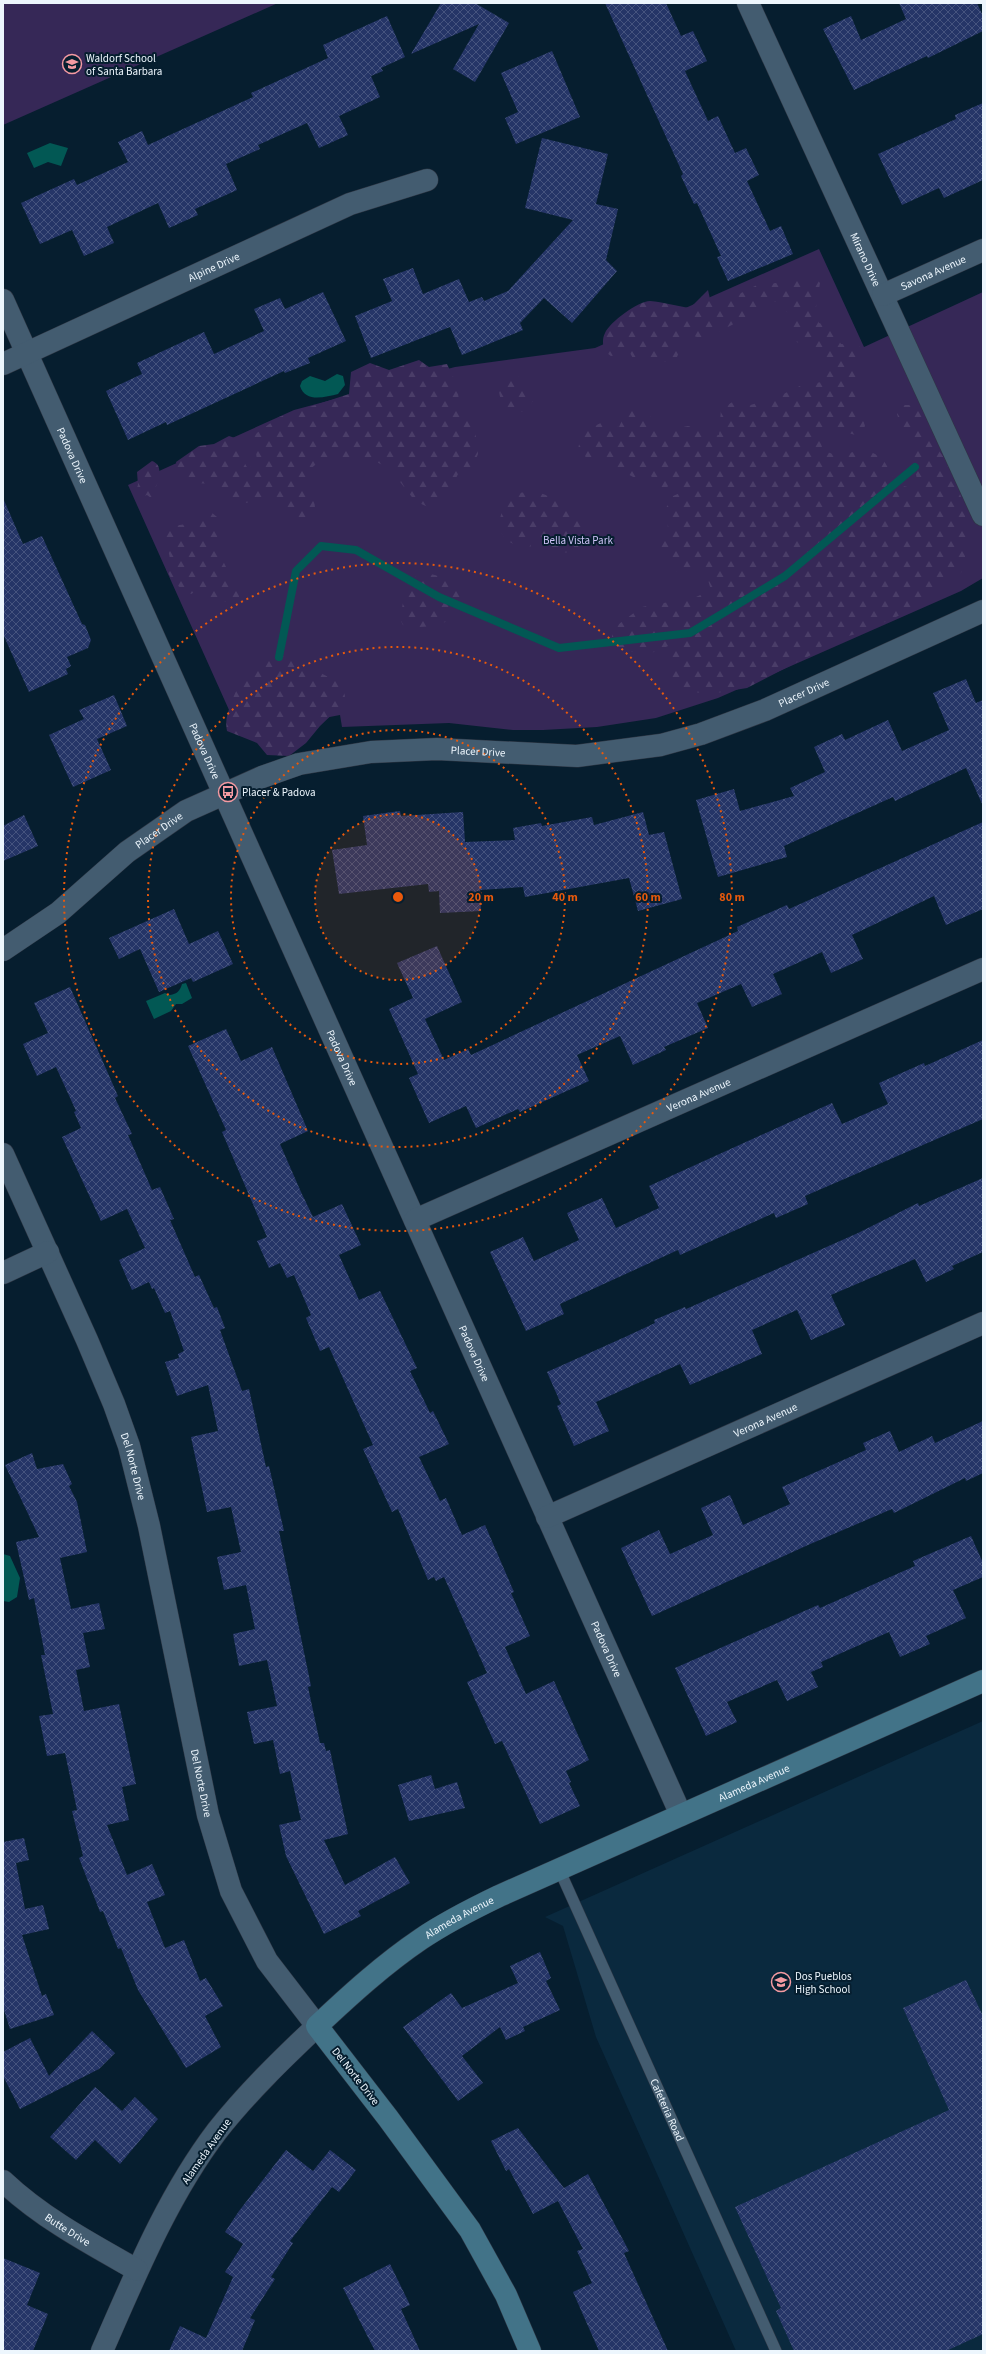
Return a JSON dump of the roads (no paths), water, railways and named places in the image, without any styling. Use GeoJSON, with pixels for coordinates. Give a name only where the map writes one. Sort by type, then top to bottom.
{"type":"FeatureCollection","features":[{"type":"Feature","properties":{"kind":"street","name":"Mirano Drive"},"geometry":{"type":"LineString","coordinates":[[748,3],[983,515]]}},
{"type":"Feature","properties":{"kind":"street","name":"Alpine Drive"},"geometry":{"type":"LineString","coordinates":[[3,364],[350,204],[427,180]]}},
{"type":"Feature","properties":{"kind":"street","name":"Savona Avenue"},"geometry":{"type":"LineString","coordinates":[[883,296],[983,250]]}},
{"type":"Feature","properties":{"kind":"street","name":"Padova Drive"},"geometry":{"type":"LineString","coordinates":[[3,300],[225,793],[681,1815]]}},
{"type":"Feature","properties":{"kind":"street","name":"Placer Drive"},"geometry":{"type":"LineString","coordinates":[[3,950],[58,912],[127,852],[186,811],[225,793],[298,764],[371,752],[437,749],[577,756],[661,745],[701,734],[765,710],[983,611]]}},
{"type":"Feature","properties":{"kind":"street","name":"Verona Avenue"},"geometry":{"type":"LineString","coordinates":[[415,1220],[983,969]]}},
{"type":"Feature","properties":{"kind":"street","name":"Del Norte Drive"},"geometry":{"type":"LineString","coordinates":[[3,1154],[48,1252],[108,1390],[129,1446],[149,1526],[208,1815],[223,1869],[243,1917],[267,1961],[388,2118],[470,2230],[506,2295],[530,2351]]}},
{"type":"Feature","properties":{"kind":"street"},"geometry":{"type":"LineString","coordinates":[[3,1273],[48,1252]]}},
{"type":"Feature","properties":{"kind":"street","name":"Verona Avenue"},"geometry":{"type":"LineString","coordinates":[[547,1517],[983,1322]]}},
{"type":"Feature","properties":{"kind":"street","name":"Alameda Avenue"},"geometry":{"type":"LineString","coordinates":[[102,2351],[138,2270],[181,2186],[217,2132],[269,2072],[317,2026],[363,1984],[421,1939],[456,1917],[983,1681]]}},
{"type":"Feature","properties":{"kind":"street","name":"Butte Drive"},"geometry":{"type":"LineString","coordinates":[[3,2181],[20,2197],[71,2232],[138,2270]]}},
{"type":"Feature","properties":{"kind":"lane","name":"Cafeteria Road"},"geometry":{"type":"LineString","coordinates":[[559,1870],[776,2351]]}},
{"type":"Feature","properties":{"kind":"waterway"},"geometry":{"type":"LineString","coordinates":[[279,657],[296,571],[321,546],[356,550],[439,597],[559,648],[690,633],[785,576],[915,467]]}},
{"type":"Feature","properties":{"kind":"place","name":"Waldorf School of Santa Barbara"},"geometry":{"type":"Point","coordinates":[72,64]}},
{"type":"Feature","properties":{"kind":"place","name":"Placer & Padova"},"geometry":{"type":"Point","coordinates":[228,792]}},
{"type":"Feature","properties":{"kind":"place","name":"Dos Pueblos High School"},"geometry":{"type":"Point","coordinates":[781,1982]}},
{"type":"Feature","properties":{"kind":"park label","name":"Bella Vista Park"},"geometry":{"type":"Point","coordinates":[578,540]}}]}
